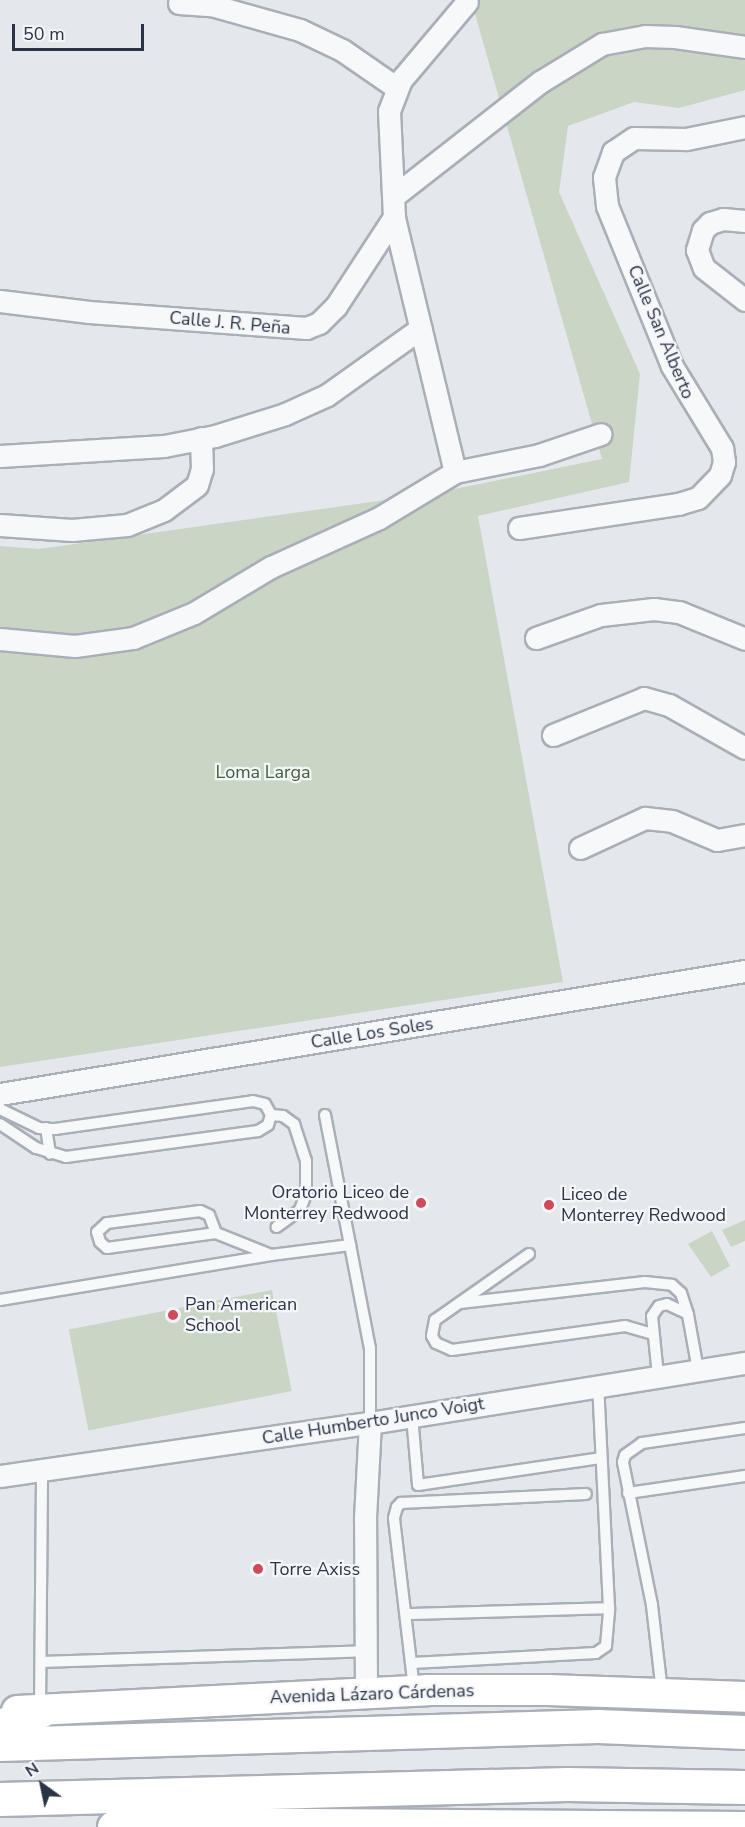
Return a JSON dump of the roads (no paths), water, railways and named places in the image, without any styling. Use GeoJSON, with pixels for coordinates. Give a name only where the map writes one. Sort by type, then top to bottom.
{"type":"FeatureCollection","features":[{"type":"Feature","properties":{"kind":"highway"},"geometry":{"type":"LineString","coordinates":[[0,1726],[40,1711]]}},
{"type":"Feature","properties":{"kind":"highway"},"geometry":{"type":"LineString","coordinates":[[0,1744],[598,1726],[745,1732]]}},
{"type":"Feature","properties":{"kind":"highway"},"geometry":{"type":"LineString","coordinates":[[0,1799],[567,1784],[745,1787]]}},
{"type":"Feature","properties":{"kind":"street"},"geometry":{"type":"LineString","coordinates":[[455,472],[394,206],[389,111],[397,88],[467,2]]}},
{"type":"Feature","properties":{"kind":"street"},"geometry":{"type":"LineString","coordinates":[[180,3],[211,5],[300,30],[342,50],[397,88]]}},
{"type":"Feature","properties":{"kind":"street","name":"Calle J. R. Peña"},"geometry":{"type":"LineString","coordinates":[[0,301],[89,312],[306,328],[319,323],[336,306],[394,206],[540,82],[602,44],[645,36],[675,37],[745,47]]}},
{"type":"Feature","properties":{"kind":"street","name":"Calle San Alberto"},"geometry":{"type":"LineString","coordinates":[[519,528],[656,509],[698,498],[711,488],[724,462],[722,448],[672,366],[607,206],[604,177],[613,152],[623,142],[641,137],[686,139],[745,127]]}},
{"type":"Feature","properties":{"kind":"street"},"geometry":{"type":"LineString","coordinates":[[745,221],[723,219],[710,223],[703,230],[697,250],[704,268],[745,300]]}},
{"type":"Feature","properties":{"kind":"street"},"geometry":{"type":"LineString","coordinates":[[0,456],[164,446],[285,414],[327,395],[421,328]]}},
{"type":"Feature","properties":{"kind":"street"},"geometry":{"type":"LineString","coordinates":[[0,639],[75,646],[104,645],[165,626],[271,567],[379,518],[455,472],[539,455],[601,434]]}},
{"type":"Feature","properties":{"kind":"street"},"geometry":{"type":"LineString","coordinates":[[0,525],[72,530],[127,525],[164,510],[197,485],[202,469],[201,438]]}},
{"type":"Feature","properties":{"kind":"street"},"geometry":{"type":"LineString","coordinates":[[536,638],[601,615],[654,609],[679,612],[745,639]]}},
{"type":"Feature","properties":{"kind":"street"},"geometry":{"type":"LineString","coordinates":[[553,735],[644,698],[669,705],[745,748]]}},
{"type":"Feature","properties":{"kind":"street"},"geometry":{"type":"LineString","coordinates":[[580,848],[645,818],[672,821],[717,840],[745,835]]}},
{"type":"Feature","properties":{"kind":"street","name":"Calle Los Soles"},"geometry":{"type":"LineString","coordinates":[[0,1094],[745,971]]}},
{"type":"Feature","properties":{"kind":"street","name":"Calle Humberto Junco Voigt"},"geometry":{"type":"LineString","coordinates":[[0,1476],[370,1423],[745,1363]]}},
{"type":"Feature","properties":{"kind":"street"},"geometry":{"type":"LineString","coordinates":[[366,1692],[365,1518],[370,1423]]}},
{"type":"Feature","properties":{"kind":"street","name":"Avenida Lázaro Cárdenas"},"geometry":{"type":"LineString","coordinates":[[0,1711],[40,1711],[366,1692],[419,1676],[745,1697]]}},
{"type":"Feature","properties":{"kind":"street"},"geometry":{"type":"LineString","coordinates":[[113,1827],[165,1825],[745,1827]]}},
{"type":"Feature","properties":{"kind":"lane"},"geometry":{"type":"LineString","coordinates":[[0,1110],[26,1123],[46,1128],[253,1101],[265,1104],[271,1115],[268,1125],[258,1131],[66,1157],[50,1154],[0,1124]]}},
{"type":"Feature","properties":{"kind":"lane"},"geometry":{"type":"LineString","coordinates":[[324,1114],[370,1348],[370,1423]]}},
{"type":"Feature","properties":{"kind":"lane"},"geometry":{"type":"LineString","coordinates":[[271,1115],[283,1116],[294,1124],[306,1161],[306,1194],[300,1210],[277,1227]]}},
{"type":"Feature","properties":{"kind":"lane"},"geometry":{"type":"LineString","coordinates":[[46,1128],[50,1154]]}},
{"type":"Feature","properties":{"kind":"lane"},"geometry":{"type":"LineString","coordinates":[[216,1233],[209,1215],[200,1211],[106,1223],[97,1232],[100,1242],[106,1248],[216,1233],[271,1255]]}},
{"type":"Feature","properties":{"kind":"lane"},"geometry":{"type":"LineString","coordinates":[[0,1300],[271,1255],[350,1245]]}},
{"type":"Feature","properties":{"kind":"lane"},"geometry":{"type":"LineString","coordinates":[[529,1254],[435,1320],[432,1336],[442,1348],[452,1350],[626,1326],[653,1334]]}},
{"type":"Feature","properties":{"kind":"lane"},"geometry":{"type":"LineString","coordinates":[[457,1303],[660,1282],[677,1288],[688,1314],[699,1370]]}},
{"type":"Feature","properties":{"kind":"lane"},"geometry":{"type":"LineString","coordinates":[[658,1376],[652,1316],[659,1306],[674,1305],[688,1314]]}},
{"type":"Feature","properties":{"kind":"lane"},"geometry":{"type":"LineString","coordinates":[[586,1494],[401,1503],[394,1518],[419,1676],[600,1652],[609,1639],[598,1386]]}},
{"type":"Feature","properties":{"kind":"lane"},"geometry":{"type":"LineString","coordinates":[[412,1416],[418,1485],[600,1458]]}},
{"type":"Feature","properties":{"kind":"lane"},"geometry":{"type":"LineString","coordinates":[[663,1693],[652,1605],[623,1462],[631,1448],[745,1428]]}},
{"type":"Feature","properties":{"kind":"lane"},"geometry":{"type":"LineString","coordinates":[[40,1711],[42,1469]]}},
{"type":"Feature","properties":{"kind":"lane"},"geometry":{"type":"LineString","coordinates":[[628,1493],[745,1476]]}},
{"type":"Feature","properties":{"kind":"lane"},"geometry":{"type":"LineString","coordinates":[[408,1614],[609,1608]]}},
{"type":"Feature","properties":{"kind":"lane"},"geometry":{"type":"LineString","coordinates":[[40,1662],[365,1651]]}},
{"type":"Feature","properties":{"kind":"place","name":"Oratorio Liceo de Monterrey Redwood"},"geometry":{"type":"Point","coordinates":[421,1203]}},
{"type":"Feature","properties":{"kind":"place","name":"Liceo de Monterrey Redwood"},"geometry":{"type":"Point","coordinates":[549,1205]}},
{"type":"Feature","properties":{"kind":"place","name":"Pan American School"},"geometry":{"type":"Point","coordinates":[173,1315]}},
{"type":"Feature","properties":{"kind":"place","name":"Torre Axiss"},"geometry":{"type":"Point","coordinates":[258,1569]}},
{"type":"Feature","properties":{"kind":"park label","name":"Loma Larga"},"geometry":{"type":"Point","coordinates":[263,772]}}]}
